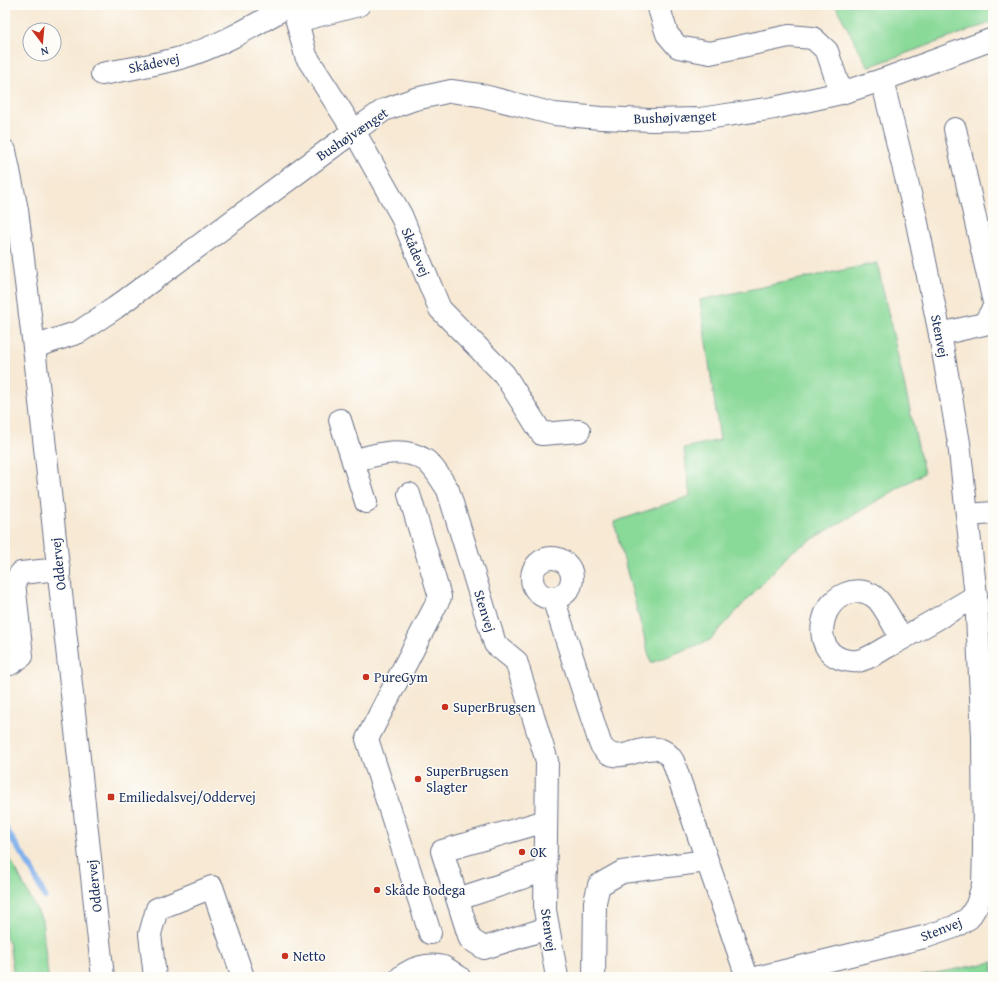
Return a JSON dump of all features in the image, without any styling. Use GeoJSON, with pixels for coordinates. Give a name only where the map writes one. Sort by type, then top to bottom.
{"type":"FeatureCollection","features":[{"type":"Feature","properties":{"kind":"street","name":"Skådevej"},"geometry":{"type":"LineString","coordinates":[[102,74],[180,58],[214,45],[293,10],[359,5]]}},
{"type":"Feature","properties":{"kind":"street"},"geometry":{"type":"LineString","coordinates":[[658,5],[667,34],[678,47],[710,53],[789,36],[813,38],[827,51],[841,93]]}},
{"type":"Feature","properties":{"kind":"street","name":"Skådevej"},"geometry":{"type":"LineString","coordinates":[[293,10],[306,56],[354,131],[401,215],[440,309],[504,374],[542,434],[579,430]]}},
{"type":"Feature","properties":{"kind":"street","name":"Bushøjvænget"},"geometry":{"type":"LineString","coordinates":[[34,347],[79,332],[115,308],[384,110],[415,99],[451,91],[480,95],[554,114],[651,120],[700,119],[767,110],[841,93],[882,80],[993,39]]}},
{"type":"Feature","properties":{"kind":"street","name":"Stenvej"},"geometry":{"type":"LineString","coordinates":[[760,977],[928,936],[954,927],[969,918],[977,904],[982,885],[988,737],[976,596],[959,442],[940,334],[916,218],[882,80]]}},
{"type":"Feature","properties":{"kind":"street"},"geometry":{"type":"LineString","coordinates":[[955,128],[993,298]]}},
{"type":"Feature","properties":{"kind":"street","name":"Oddervej"},"geometry":{"type":"LineString","coordinates":[[5,151],[17,210],[34,347],[103,977]]}},
{"type":"Feature","properties":{"kind":"street"},"geometry":{"type":"LineString","coordinates":[[940,334],[984,324],[993,309]]}},
{"type":"Feature","properties":{"kind":"street"},"geometry":{"type":"LineString","coordinates":[[340,420],[366,502]]}},
{"type":"Feature","properties":{"kind":"street","name":"Stenvej"},"geometry":{"type":"LineString","coordinates":[[353,461],[385,452],[405,452],[426,460],[448,490],[495,644],[516,661],[547,761],[545,910],[557,977]]}},
{"type":"Feature","properties":{"kind":"street"},"geometry":{"type":"LineString","coordinates":[[409,494],[440,597],[367,739],[430,932]]}},
{"type":"Feature","properties":{"kind":"street"},"geometry":{"type":"LineString","coordinates":[[968,515],[993,513]]}},
{"type":"Feature","properties":{"kind":"street"},"geometry":{"type":"LineString","coordinates":[[5,664],[10,664],[22,656],[14,582],[21,573],[59,569]]}},
{"type":"Feature","properties":{"kind":"street"},"geometry":{"type":"LineString","coordinates":[[902,639],[976,596]]}},
{"type":"Feature","properties":{"kind":"street"},"geometry":{"type":"LineString","coordinates":[[554,598],[603,750],[609,755],[616,756],[655,748],[664,750],[670,754],[747,977]]}},
{"type":"Feature","properties":{"kind":"street"},"geometry":{"type":"LineString","coordinates":[[546,821],[442,851],[470,939],[484,948],[548,928]]}},
{"type":"Feature","properties":{"kind":"street"},"geometry":{"type":"LineString","coordinates":[[594,977],[595,902],[599,885],[622,872],[707,861]]}},
{"type":"Feature","properties":{"kind":"street"},"geometry":{"type":"LineString","coordinates":[[458,899],[546,870]]}},
{"type":"Feature","properties":{"kind":"street"},"geometry":{"type":"LineString","coordinates":[[154,977],[150,934],[157,909],[212,887],[244,977]]}},
{"type":"Feature","properties":{"kind":"street"},"geometry":{"type":"LineString","coordinates":[[401,977],[416,968],[436,966],[444,968],[459,977]]}},
{"type":"Feature","properties":{"kind":"green space"},"geometry":{"type":"Polygon","coordinates":[[[835,5],[993,5],[993,22],[868,67],[835,5]]]}},
{"type":"Feature","properties":{"kind":"green space"},"geometry":{"type":"Polygon","coordinates":[[[877,263],[924,473],[791,552],[710,640],[651,663],[614,522],[690,496],[684,448],[720,440],[700,300],[877,263]]]}},
{"type":"Feature","properties":{"kind":"green space"},"geometry":{"type":"Polygon","coordinates":[[[5,849],[42,920],[48,977],[14,977],[9,942],[5,936],[5,849]]]}},
{"type":"Feature","properties":{"kind":"green space"},"geometry":{"type":"Polygon","coordinates":[[[993,962],[993,977],[916,977],[993,962]]]}},
{"type":"Feature","properties":{"kind":"waterway"},"geometry":{"type":"LineString","coordinates":[[5,828],[31,868],[45,897]]}},
{"type":"Feature","properties":{"kind":"place","name":"PureGym"},"geometry":{"type":"Point","coordinates":[366,677]}},
{"type":"Feature","properties":{"kind":"place","name":"SuperBrugsen"},"geometry":{"type":"Point","coordinates":[445,707]}},
{"type":"Feature","properties":{"kind":"place","name":"SuperBrugsen Slagter"},"geometry":{"type":"Point","coordinates":[418,779]}},
{"type":"Feature","properties":{"kind":"place","name":"Emiliedalsvej/Oddervej"},"geometry":{"type":"Point","coordinates":[111,797]}},
{"type":"Feature","properties":{"kind":"place","name":"OK"},"geometry":{"type":"Point","coordinates":[522,852]}},
{"type":"Feature","properties":{"kind":"place","name":"Skåde Bodega"},"geometry":{"type":"Point","coordinates":[377,890]}},
{"type":"Feature","properties":{"kind":"place","name":"Netto"},"geometry":{"type":"Point","coordinates":[285,956]}}]}
